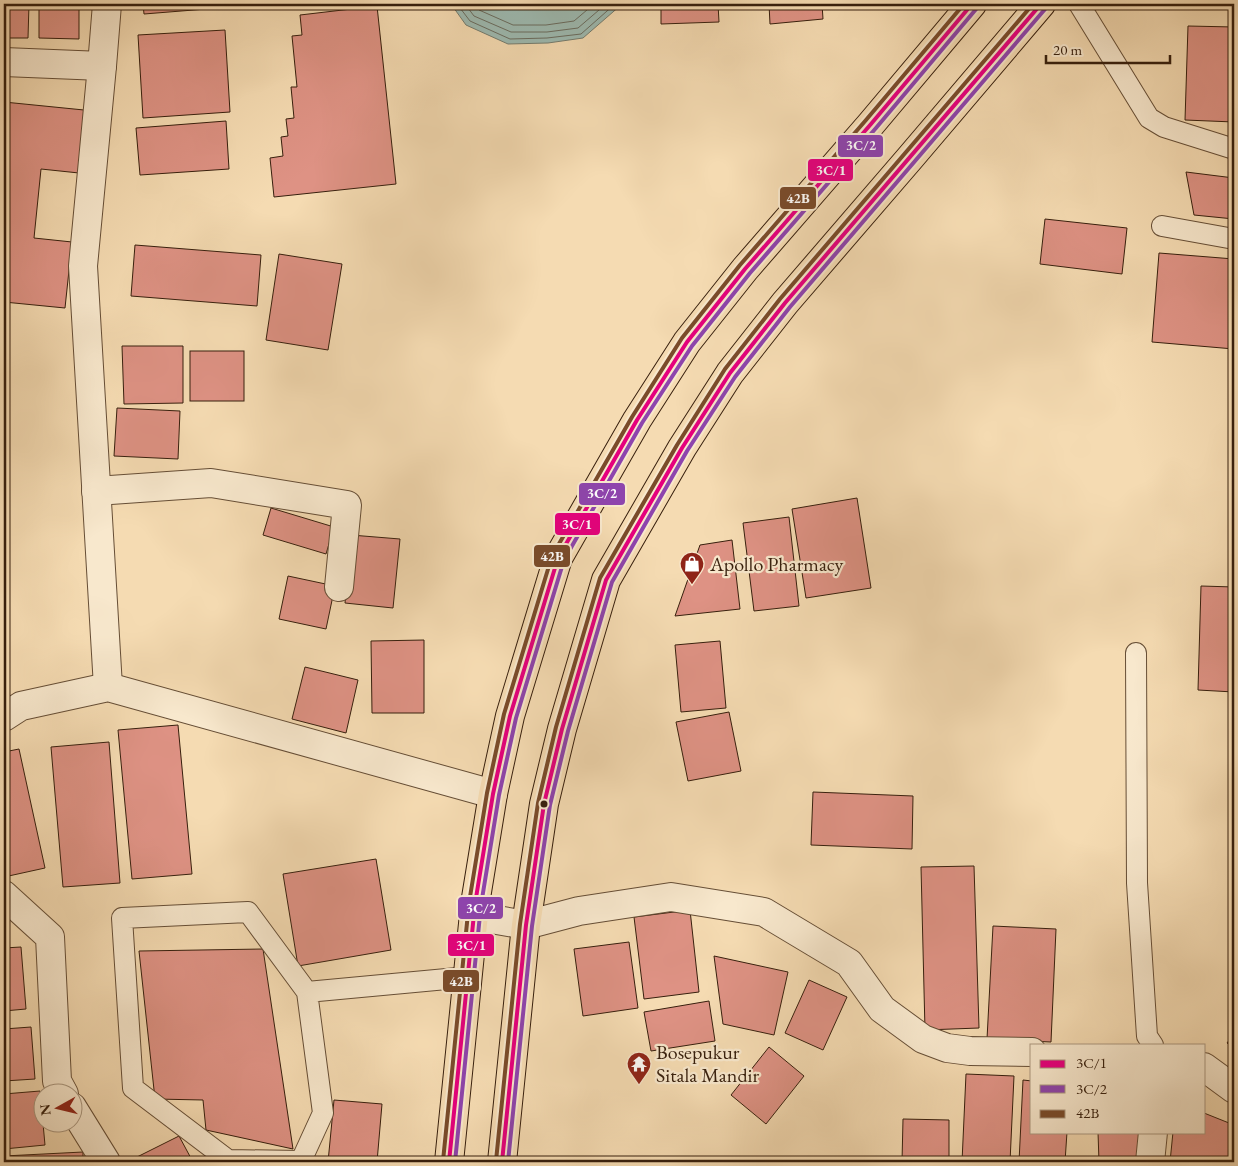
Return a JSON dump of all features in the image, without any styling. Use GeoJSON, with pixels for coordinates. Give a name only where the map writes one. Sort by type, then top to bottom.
{"type":"FeatureCollection","features":[{"type":"Feature","properties":{"kind":"main road"},"geometry":{"type":"LineString","coordinates":[[449,1162],[474,916],[493,794],[510,716],[558,558],[637,420],[687,342],[745,269],[972,4]]}},
{"type":"Feature","properties":{"kind":"main road"},"geometry":{"type":"LineString","coordinates":[[502,1162],[526,925],[544,804],[559,738],[606,580],[682,448],[730,372],[785,303],[1041,4]]}},
{"type":"Feature","properties":{"kind":"street"},"geometry":{"type":"LineString","coordinates":[[107,4],[83,266],[108,687]]}},
{"type":"Feature","properties":{"kind":"street"},"geometry":{"type":"LineString","coordinates":[[4,62],[102,66]]}},
{"type":"Feature","properties":{"kind":"street"},"geometry":{"type":"LineString","coordinates":[[96,491],[211,483],[347,506],[339,587]]}},
{"type":"Feature","properties":{"kind":"street"},"geometry":{"type":"LineString","coordinates":[[4,717],[21,706],[108,687],[493,794]]}},
{"type":"Feature","properties":{"kind":"street"},"geometry":{"type":"LineString","coordinates":[[4,895],[50,937],[59,1084]]}},
{"type":"Feature","properties":{"kind":"street"},"geometry":{"type":"LineString","coordinates":[[474,916],[526,925],[579,912],[671,896],[764,912],[849,963],[882,1008],[923,1039],[947,1048],[970,1051],[1030,1052]]}},
{"type":"Feature","properties":{"kind":"street"},"geometry":{"type":"LineString","coordinates":[[1206,1068],[1234,1089]]}},
{"type":"Feature","properties":{"kind":"street"},"geometry":{"type":"LineString","coordinates":[[82,1123],[106,1162]]}},
{"type":"Feature","properties":{"kind":"street"},"geometry":{"type":"LineString","coordinates":[[1150,1162],[1154,1134]]}},
{"type":"Feature","properties":{"kind":"lane"},"geometry":{"type":"LineString","coordinates":[[1080,4],[1150,118],[1164,127],[1234,150]]}},
{"type":"Feature","properties":{"kind":"lane"},"geometry":{"type":"LineString","coordinates":[[1162,226],[1234,239]]}},
{"type":"Feature","properties":{"kind":"lane"},"geometry":{"type":"LineString","coordinates":[[1136,653],[1137,883],[1147,1036],[1152,1044]]}},
{"type":"Feature","properties":{"kind":"lane"},"geometry":{"type":"LineString","coordinates":[[248,912],[307,992],[323,1113],[301,1161],[228,1160],[133,1088],[122,918],[248,912]]}},
{"type":"Feature","properties":{"kind":"lane"},"geometry":{"type":"LineString","coordinates":[[307,992],[468,977]]}},
{"type":"Feature","properties":{"kind":"water"},"geometry":{"type":"Polygon","coordinates":[[[451,4],[621,5],[583,38],[548,43],[508,44],[466,25],[451,4]]]}},
{"type":"Feature","properties":{"kind":"building"},"geometry":{"type":"Polygon","coordinates":[[[4,4],[29,4],[28,38],[4,38],[4,4]]]}},
{"type":"Feature","properties":{"kind":"building"},"geometry":{"type":"Polygon","coordinates":[[[39,4],[79,4],[79,39],[39,38],[39,4]]]}},
{"type":"Feature","properties":{"kind":"building"},"geometry":{"type":"Polygon","coordinates":[[[143,4],[230,4],[231,7],[144,14],[143,4]]]}},
{"type":"Feature","properties":{"kind":"building"},"geometry":{"type":"Polygon","coordinates":[[[661,4],[718,4],[719,22],[661,24],[661,4]]]}},
{"type":"Feature","properties":{"kind":"building"},"geometry":{"type":"Polygon","coordinates":[[[769,4],[822,4],[823,19],[770,24],[769,4]]]}},
{"type":"Feature","properties":{"kind":"building"},"geometry":{"type":"Polygon","coordinates":[[[377,6],[396,184],[274,197],[270,158],[283,156],[281,137],[288,136],[286,119],[294,118],[291,87],[297,87],[292,36],[302,35],[300,15],[377,6]]]}},
{"type":"Feature","properties":{"kind":"building"},"geometry":{"type":"Polygon","coordinates":[[[1188,26],[1234,27],[1234,122],[1185,120],[1188,26]]]}},
{"type":"Feature","properties":{"kind":"building"},"geometry":{"type":"Polygon","coordinates":[[[225,30],[230,112],[143,118],[138,35],[225,30]]]}},
{"type":"Feature","properties":{"kind":"building"},"geometry":{"type":"Polygon","coordinates":[[[4,102],[84,110],[79,173],[41,169],[34,238],[72,242],[65,308],[4,302],[4,102]]]}},
{"type":"Feature","properties":{"kind":"building"},"geometry":{"type":"Polygon","coordinates":[[[226,121],[229,169],[140,175],[136,128],[226,121]]]}},
{"type":"Feature","properties":{"kind":"building"},"geometry":{"type":"Polygon","coordinates":[[[1186,172],[1234,178],[1234,219],[1194,215],[1186,172]]]}},
{"type":"Feature","properties":{"kind":"building"},"geometry":{"type":"Polygon","coordinates":[[[1045,219],[1127,228],[1122,274],[1040,264],[1045,219]]]}},
{"type":"Feature","properties":{"kind":"building"},"geometry":{"type":"Polygon","coordinates":[[[135,245],[261,255],[257,306],[131,296],[135,245]]]}},
{"type":"Feature","properties":{"kind":"building"},"geometry":{"type":"Polygon","coordinates":[[[1159,253],[1234,259],[1234,349],[1152,342],[1159,253]]]}},
{"type":"Feature","properties":{"kind":"building"},"geometry":{"type":"Polygon","coordinates":[[[279,254],[342,264],[328,350],[266,340],[279,254]]]}},
{"type":"Feature","properties":{"kind":"building"},"geometry":{"type":"Polygon","coordinates":[[[122,346],[183,346],[183,403],[124,404],[122,346]]]}},
{"type":"Feature","properties":{"kind":"building"},"geometry":{"type":"Polygon","coordinates":[[[190,351],[244,351],[244,401],[190,401],[190,351]]]}},
{"type":"Feature","properties":{"kind":"building"},"geometry":{"type":"Polygon","coordinates":[[[117,408],[180,411],[178,459],[114,456],[117,408]]]}},
{"type":"Feature","properties":{"kind":"building"},"geometry":{"type":"Polygon","coordinates":[[[857,498],[871,588],[806,598],[792,509],[857,498]]]}},
{"type":"Feature","properties":{"kind":"building"},"geometry":{"type":"Polygon","coordinates":[[[271,508],[334,527],[326,554],[263,535],[271,508]]]}},
{"type":"Feature","properties":{"kind":"building"},"geometry":{"type":"Polygon","coordinates":[[[789,517],[799,606],[754,611],[743,523],[789,517]]]}},
{"type":"Feature","properties":{"kind":"building"},"geometry":{"type":"Polygon","coordinates":[[[351,535],[400,539],[393,608],[345,603],[351,535]]]}},
{"type":"Feature","properties":{"kind":"building"},"geometry":{"type":"Polygon","coordinates":[[[732,540],[740,609],[675,616],[700,545],[732,540]]]}},
{"type":"Feature","properties":{"kind":"building"},"geometry":{"type":"Polygon","coordinates":[[[288,576],[335,586],[326,629],[279,619],[288,576]]]}},
{"type":"Feature","properties":{"kind":"building"},"geometry":{"type":"Polygon","coordinates":[[[1201,586],[1234,587],[1234,692],[1198,690],[1201,586]]]}},
{"type":"Feature","properties":{"kind":"building"},"geometry":{"type":"Polygon","coordinates":[[[424,640],[424,713],[372,713],[371,641],[424,640]]]}},
{"type":"Feature","properties":{"kind":"building"},"geometry":{"type":"Polygon","coordinates":[[[720,641],[726,708],[681,712],[675,645],[720,641]]]}},
{"type":"Feature","properties":{"kind":"building"},"geometry":{"type":"Polygon","coordinates":[[[305,667],[358,680],[346,733],[292,719],[305,667]]]}},
{"type":"Feature","properties":{"kind":"building"},"geometry":{"type":"Polygon","coordinates":[[[729,712],[741,771],[688,781],[676,722],[729,712]]]}},
{"type":"Feature","properties":{"kind":"building"},"geometry":{"type":"Polygon","coordinates":[[[178,725],[192,874],[132,879],[118,730],[178,725]]]}},
{"type":"Feature","properties":{"kind":"building"},"geometry":{"type":"Polygon","coordinates":[[[109,742],[120,883],[63,887],[51,747],[109,742]]]}},
{"type":"Feature","properties":{"kind":"building"},"geometry":{"type":"Polygon","coordinates":[[[19,749],[45,868],[4,877],[4,752],[19,749]]]}},
{"type":"Feature","properties":{"kind":"building"},"geometry":{"type":"Polygon","coordinates":[[[813,792],[913,796],[912,849],[811,845],[813,792]]]}},
{"type":"Feature","properties":{"kind":"building"},"geometry":{"type":"Polygon","coordinates":[[[376,859],[391,950],[298,966],[283,874],[376,859]]]}},
{"type":"Feature","properties":{"kind":"building"},"geometry":{"type":"Polygon","coordinates":[[[974,866],[979,1028],[925,1030],[921,867],[974,866]]]}},
{"type":"Feature","properties":{"kind":"building"},"geometry":{"type":"Polygon","coordinates":[[[690,910],[699,992],[644,999],[634,917],[690,910]]]}},
{"type":"Feature","properties":{"kind":"building"},"geometry":{"type":"Polygon","coordinates":[[[993,926],[1056,929],[1051,1042],[987,1039],[993,926]]]}},
{"type":"Feature","properties":{"kind":"building"},"geometry":{"type":"Polygon","coordinates":[[[629,942],[638,1008],[583,1016],[574,949],[629,942]]]}},
{"type":"Feature","properties":{"kind":"building"},"geometry":{"type":"Polygon","coordinates":[[[21,947],[26,1009],[4,1011],[4,948],[21,947]]]}},
{"type":"Feature","properties":{"kind":"building"},"geometry":{"type":"Polygon","coordinates":[[[263,949],[293,1149],[206,1130],[203,1100],[155,1099],[139,951],[263,949]]]}},
{"type":"Feature","properties":{"kind":"building"},"geometry":{"type":"Polygon","coordinates":[[[714,956],[788,972],[774,1035],[723,1024],[714,956]]]}},
{"type":"Feature","properties":{"kind":"building"},"geometry":{"type":"Polygon","coordinates":[[[809,980],[847,997],[823,1050],[785,1033],[809,980]]]}},
{"type":"Feature","properties":{"kind":"building"},"geometry":{"type":"Polygon","coordinates":[[[709,1001],[715,1041],[651,1051],[644,1012],[709,1001]]]}},
{"type":"Feature","properties":{"kind":"building"},"geometry":{"type":"Polygon","coordinates":[[[31,1027],[35,1079],[4,1081],[4,1029],[31,1027]]]}},
{"type":"Feature","properties":{"kind":"building"},"geometry":{"type":"Polygon","coordinates":[[[1234,1034],[1234,1048],[1227,1043],[1234,1034]]]}},
{"type":"Feature","properties":{"kind":"building"},"geometry":{"type":"Polygon","coordinates":[[[769,1047],[804,1076],[766,1124],[731,1095],[769,1047]]]}},
{"type":"Feature","properties":{"kind":"building"},"geometry":{"type":"Polygon","coordinates":[[[966,1074],[1014,1076],[1010,1162],[962,1162],[966,1074]]]}},
{"type":"Feature","properties":{"kind":"building"},"geometry":{"type":"Polygon","coordinates":[[[1023,1080],[1030,1081],[1030,1134],[1067,1134],[1065,1162],[1019,1162],[1023,1080]]]}},
{"type":"Feature","properties":{"kind":"building"},"geometry":{"type":"Polygon","coordinates":[[[32,1092],[32,1134],[44,1134],[45,1145],[4,1149],[4,1094],[32,1092]]]}},
{"type":"Feature","properties":{"kind":"building"},"geometry":{"type":"Polygon","coordinates":[[[334,1100],[382,1104],[377,1162],[328,1162],[334,1100]]]}},
{"type":"Feature","properties":{"kind":"building"},"geometry":{"type":"Polygon","coordinates":[[[1206,1114],[1234,1125],[1234,1162],[1170,1162],[1173,1134],[1206,1134],[1206,1114]]]}},
{"type":"Feature","properties":{"kind":"building"},"geometry":{"type":"Polygon","coordinates":[[[903,1119],[949,1120],[949,1162],[902,1162],[903,1119]]]}},
{"type":"Feature","properties":{"kind":"building"},"geometry":{"type":"Polygon","coordinates":[[[1098,1134],[1142,1134],[1142,1162],[1099,1162],[1098,1134]]]}},
{"type":"Feature","properties":{"kind":"building"},"geometry":{"type":"Polygon","coordinates":[[[179,1136],[193,1162],[132,1162],[131,1160],[179,1136]]]}},
{"type":"Feature","properties":{"kind":"building"},"geometry":{"type":"Polygon","coordinates":[[[83,1152],[83,1162],[4,1162],[4,1156],[83,1152]]]}},
{"type":"Feature","properties":{"kind":"transit line","name":"42B"},"geometry":{"type":"LineString","coordinates":[[443,1161],[469,903],[487,793],[504,714],[552,556],[632,417],[682,338],[740,265],[964,4]]}},
{"type":"Feature","properties":{"kind":"transit line","name":"3C/1"},"geometry":{"type":"LineString","coordinates":[[449,1162],[475,904],[493,794],[510,716],[558,558],[637,420],[687,342],[745,269],[972,4]]}},
{"type":"Feature","properties":{"kind":"transit line","name":"42B"},"geometry":{"type":"LineString","coordinates":[[496,1161],[520,924],[538,803],[556,727],[600,578],[677,445],[725,369],[780,299],[1033,4]]}},
{"type":"Feature","properties":{"kind":"transit line","name":"3C/1"},"geometry":{"type":"LineString","coordinates":[[502,1162],[526,925],[544,804],[562,729],[606,580],[682,448],[730,373],[785,303],[1041,4]]}},
{"type":"Feature","properties":{"kind":"transit line","name":"3C/2"},"geometry":{"type":"LineString","coordinates":[[455,1162],[481,905],[499,795],[516,718],[564,560],[642,423],[692,346],[750,273],[977,8]]}},
{"type":"Feature","properties":{"kind":"transit line","name":"3C/2"},"geometry":{"type":"LineString","coordinates":[[508,1162],[532,926],[550,805],[568,731],[612,582],[687,451],[735,377],[790,307],[1046,8]]}},
{"type":"Feature","properties":{"kind":"place","name":"Apollo Pharmacy"},"geometry":{"type":"Point","coordinates":[692,585]}},
{"type":"Feature","properties":{"kind":"place","name":"Bosepukur Sitala Mandir"},"geometry":{"type":"Point","coordinates":[639,1085]}}]}
